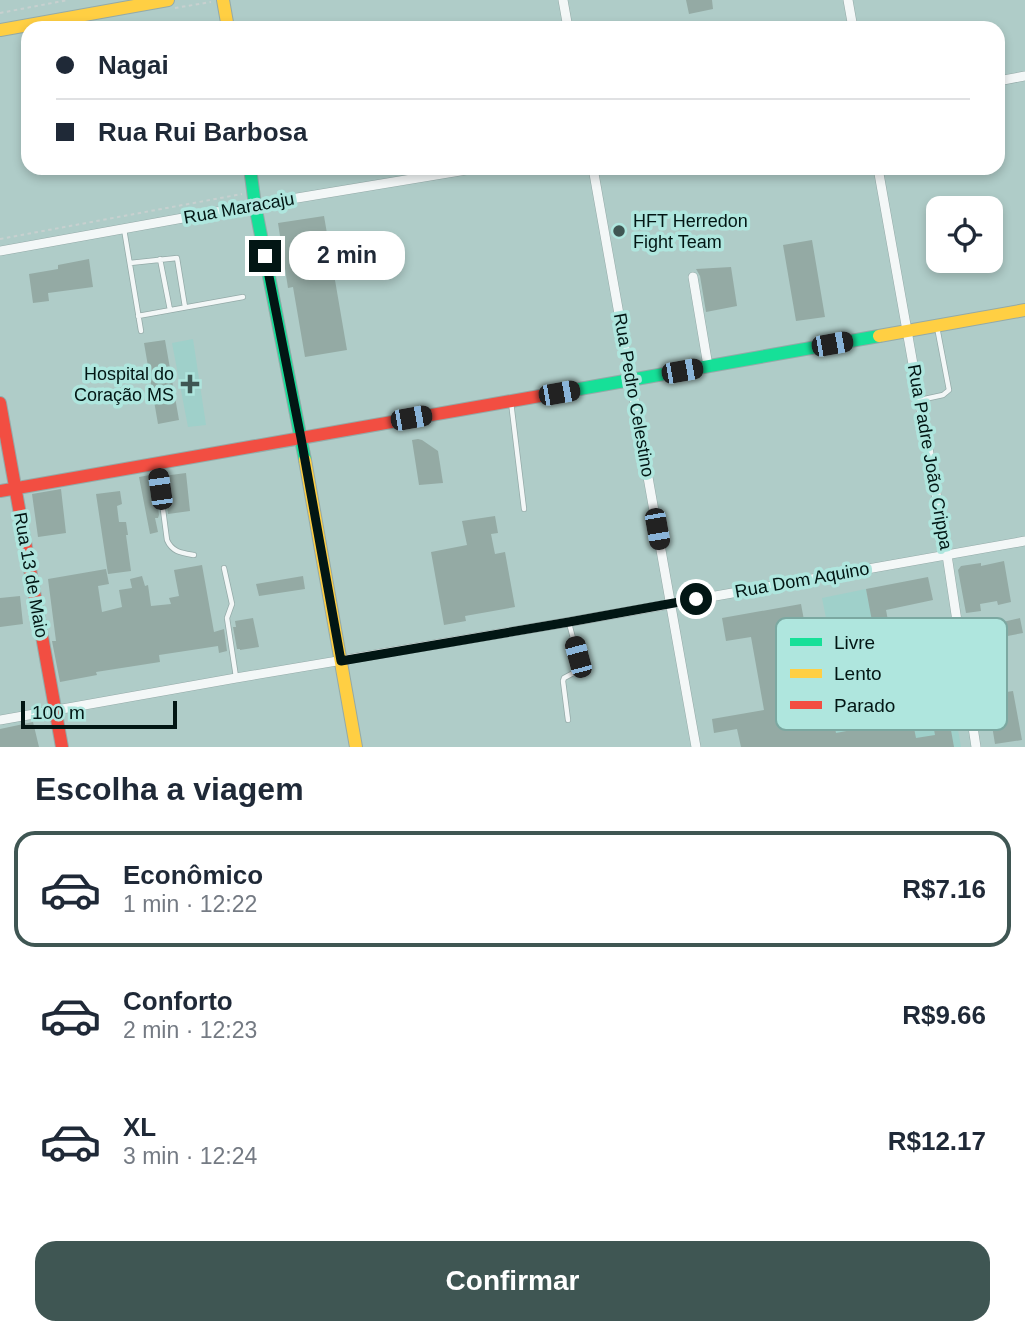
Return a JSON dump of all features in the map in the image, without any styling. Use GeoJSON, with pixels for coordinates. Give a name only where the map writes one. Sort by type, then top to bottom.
{"type":"FeatureCollection","features":[{"type":"Feature","properties":{"kind":"street"},"geometry":{"type":"LineString","coordinates":[[50,21],[168,0]]}},
{"type":"Feature","properties":{"kind":"street"},"geometry":{"type":"LineString","coordinates":[[223,0],[227,21]]}},
{"type":"Feature","properties":{"kind":"street"},"geometry":{"type":"LineString","coordinates":[[563,0],[567,21]]}},
{"type":"Feature","properties":{"kind":"street"},"geometry":{"type":"LineString","coordinates":[[848,0],[852,21]]}},
{"type":"Feature","properties":{"kind":"street"},"geometry":{"type":"LineString","coordinates":[[0,30],[21,26]]}},
{"type":"Feature","properties":{"kind":"street"},"geometry":{"type":"LineString","coordinates":[[1005,80],[1025,76]]}},
{"type":"Feature","properties":{"kind":"street"},"geometry":{"type":"LineString","coordinates":[[251,175],[356,747]]}},
{"type":"Feature","properties":{"kind":"street","name":"Rua Maracaju"},"geometry":{"type":"LineString","coordinates":[[0,251],[436,175]]}},
{"type":"Feature","properties":{"kind":"street","name":"Rua Pedro Celestino"},"geometry":{"type":"LineString","coordinates":[[594,175],[696,747]]}},
{"type":"Feature","properties":{"kind":"street","name":"Rua Padre João Crippa"},"geometry":{"type":"LineString","coordinates":[[879,175],[957,618]]}},
{"type":"Feature","properties":{"kind":"street"},"geometry":{"type":"LineString","coordinates":[[693,277],[708,366]]}},
{"type":"Feature","properties":{"kind":"street"},"geometry":{"type":"LineString","coordinates":[[0,491],[1025,310]]}},
{"type":"Feature","properties":{"kind":"street","name":"Rua 13 de Maio"},"geometry":{"type":"LineString","coordinates":[[0,403],[62,747]]}},
{"type":"Feature","properties":{"kind":"street","name":"Rua Dom Aquino"},"geometry":{"type":"LineString","coordinates":[[0,720],[1025,541]]}},
{"type":"Feature","properties":{"kind":"lane"},"geometry":{"type":"LineString","coordinates":[[124,228],[141,331]]}},
{"type":"Feature","properties":{"kind":"lane"},"geometry":{"type":"LineString","coordinates":[[130,263],[177,258],[186,307]]}},
{"type":"Feature","properties":{"kind":"lane"},"geometry":{"type":"LineString","coordinates":[[160,259],[170,310]]}},
{"type":"Feature","properties":{"kind":"lane"},"geometry":{"type":"LineString","coordinates":[[138,316],[243,297]]}},
{"type":"Feature","properties":{"kind":"lane"},"geometry":{"type":"LineString","coordinates":[[919,400],[943,395],[949,390],[937,326]]}},
{"type":"Feature","properties":{"kind":"lane"},"geometry":{"type":"LineString","coordinates":[[511,401],[524,509]]}},
{"type":"Feature","properties":{"kind":"lane"},"geometry":{"type":"LineString","coordinates":[[156,463],[167,540],[174,550],[194,555]]}},
{"type":"Feature","properties":{"kind":"lane"},"geometry":{"type":"LineString","coordinates":[[224,568],[232,604],[227,618],[236,678]]}},
{"type":"Feature","properties":{"kind":"lane"},"geometry":{"type":"LineString","coordinates":[[568,720],[563,681],[579,670],[569,622]]}},
{"type":"Feature","properties":{"kind":"path"},"geometry":{"type":"LineString","coordinates":[[0,13],[68,0]]}},
{"type":"Feature","properties":{"kind":"path"},"geometry":{"type":"LineString","coordinates":[[0,239],[245,194]]}},
{"type":"Feature","properties":{"kind":"shaded area","name":"Hospital do Coração MS"},"geometry":{"type":"Polygon","coordinates":[[[193,339],[206,425],[188,427],[172,343],[193,339]]]}},
{"type":"Feature","properties":{"kind":"shaded area"},"geometry":{"type":"Polygon","coordinates":[[[866,589],[872,618],[826,618],[822,598],[866,589]]]}},
{"type":"Feature","properties":{"kind":"shaded area"},"geometry":{"type":"Polygon","coordinates":[[[797,730],[958,730],[961,747],[800,747],[797,730]]]}},
{"type":"Feature","properties":{"kind":"building"},"geometry":{"type":"Polygon","coordinates":[[[686,0],[712,0],[713,9],[689,14],[686,0]]]}},
{"type":"Feature","properties":{"kind":"building"},"geometry":{"type":"Polygon","coordinates":[[[324,216],[347,350],[305,357],[293,287],[288,288],[278,223],[324,216]]]}},
{"type":"Feature","properties":{"kind":"building"},"geometry":{"type":"Polygon","coordinates":[[[812,240],[825,317],[796,321],[783,245],[812,240]]]}},
{"type":"Feature","properties":{"kind":"building"},"geometry":{"type":"Polygon","coordinates":[[[89,259],[93,287],[48,293],[49,301],[33,303],[29,274],[58,269],[58,265],[89,259]]]}},
{"type":"Feature","properties":{"kind":"building"},"geometry":{"type":"Polygon","coordinates":[[[731,267],[737,306],[706,312],[700,276],[696,269],[731,267]]]}},
{"type":"Feature","properties":{"kind":"building"},"geometry":{"type":"Polygon","coordinates":[[[165,340],[179,420],[158,424],[144,343],[165,340]]]}},
{"type":"Feature","properties":{"kind":"building"},"geometry":{"type":"Polygon","coordinates":[[[418,439],[438,451],[443,483],[419,485],[412,440],[418,439]]]}},
{"type":"Feature","properties":{"kind":"building"},"geometry":{"type":"Polygon","coordinates":[[[186,473],[190,511],[168,514],[163,476],[186,473]]]}},
{"type":"Feature","properties":{"kind":"building"},"geometry":{"type":"Polygon","coordinates":[[[150,475],[150,478],[154,477],[159,515],[155,518],[158,532],[150,534],[139,477],[150,475]]]}},
{"type":"Feature","properties":{"kind":"building"},"geometry":{"type":"Polygon","coordinates":[[[61,489],[66,533],[38,537],[32,494],[61,489]]]}},
{"type":"Feature","properties":{"kind":"building"},"geometry":{"type":"Polygon","coordinates":[[[120,491],[122,504],[117,506],[119,522],[126,522],[131,571],[108,574],[96,494],[120,491]]]}},
{"type":"Feature","properties":{"kind":"building"},"geometry":{"type":"Polygon","coordinates":[[[495,516],[498,533],[491,534],[495,554],[505,552],[515,607],[465,616],[466,621],[444,625],[431,552],[467,545],[462,521],[495,516]]]}},
{"type":"Feature","properties":{"kind":"building"},"geometry":{"type":"Polygon","coordinates":[[[1004,561],[1011,602],[998,605],[997,601],[980,604],[981,611],[966,613],[958,570],[961,566],[981,563],[981,566],[1004,561]]]}},
{"type":"Feature","properties":{"kind":"building"},"geometry":{"type":"Polygon","coordinates":[[[202,565],[214,632],[224,629],[227,651],[219,653],[218,646],[159,655],[160,662],[96,672],[97,675],[60,682],[52,641],[56,641],[48,579],[106,569],[109,584],[98,586],[102,612],[122,607],[119,590],[132,588],[130,579],[142,576],[145,586],[148,585],[151,606],[171,604],[169,598],[179,596],[174,570],[202,565]]]}},
{"type":"Feature","properties":{"kind":"building"},"geometry":{"type":"Polygon","coordinates":[[[303,576],[305,589],[259,596],[256,584],[303,576]]]}},
{"type":"Feature","properties":{"kind":"building"},"geometry":{"type":"Polygon","coordinates":[[[928,577],[933,600],[886,610],[888,618],[871,618],[866,589],[928,577]]]}},
{"type":"Feature","properties":{"kind":"building"},"geometry":{"type":"Polygon","coordinates":[[[20,596],[23,624],[0,627],[0,598],[20,596]]]}},
{"type":"Feature","properties":{"kind":"building"},"geometry":{"type":"Polygon","coordinates":[[[801,604],[804,618],[776,618],[776,730],[835,730],[836,733],[852,730],[914,730],[916,738],[935,735],[934,730],[951,730],[954,747],[741,747],[737,729],[714,733],[712,719],[764,710],[751,637],[726,641],[722,618],[801,604]]]}},
{"type":"Feature","properties":{"kind":"building"},"geometry":{"type":"Polygon","coordinates":[[[253,618],[259,647],[237,649],[233,627],[236,627],[235,621],[253,618]]]}},
{"type":"Feature","properties":{"kind":"building"},"geometry":{"type":"Polygon","coordinates":[[[1020,618],[1023,633],[1007,636],[1007,621],[1020,618]]]}},
{"type":"Feature","properties":{"kind":"building"},"geometry":{"type":"Polygon","coordinates":[[[1013,691],[1022,740],[995,744],[993,730],[1007,730],[1007,692],[1013,691]]]}},
{"type":"Feature","properties":{"kind":"building"},"geometry":{"type":"Polygon","coordinates":[[[33,722],[39,747],[0,747],[0,729],[33,722]]]}},
{"type":"Feature","properties":{"kind":"traffic: fast"},"geometry":{"type":"LineString","coordinates":[[251,175],[305,460]]}},
{"type":"Feature","properties":{"kind":"traffic: fast"},"geometry":{"type":"LineString","coordinates":[[568,391],[879,336]]}},
{"type":"Feature","properties":{"kind":"traffic: slow"},"geometry":{"type":"LineString","coordinates":[[50,21],[168,0]]}},
{"type":"Feature","properties":{"kind":"traffic: slow"},"geometry":{"type":"LineString","coordinates":[[223,0],[227,21]]}},
{"type":"Feature","properties":{"kind":"traffic: slow"},"geometry":{"type":"LineString","coordinates":[[0,30],[21,26]]}},
{"type":"Feature","properties":{"kind":"traffic: slow"},"geometry":{"type":"LineString","coordinates":[[879,336],[1025,310]]}},
{"type":"Feature","properties":{"kind":"traffic: slow"},"geometry":{"type":"LineString","coordinates":[[305,460],[356,747]]}},
{"type":"Feature","properties":{"kind":"traffic: jam"},"geometry":{"type":"LineString","coordinates":[[0,491],[568,391]]}},
{"type":"Feature","properties":{"kind":"traffic: jam"},"geometry":{"type":"LineString","coordinates":[[0,403],[62,747]]}},
{"type":"Feature","properties":{"kind":"place","name":"HFT Herredon Fight Team"},"geometry":{"type":"Point","coordinates":[619,231]}},
{"type":"Feature","properties":{"kind":"place","name":"Hospital do Coração MS"},"geometry":{"type":"Point","coordinates":[190,384]}},
{"type":"Feature","properties":{"kind":"route"},"geometry":{"type":"LineString","coordinates":[[265,256],[341,661],[696,599]]}}]}
